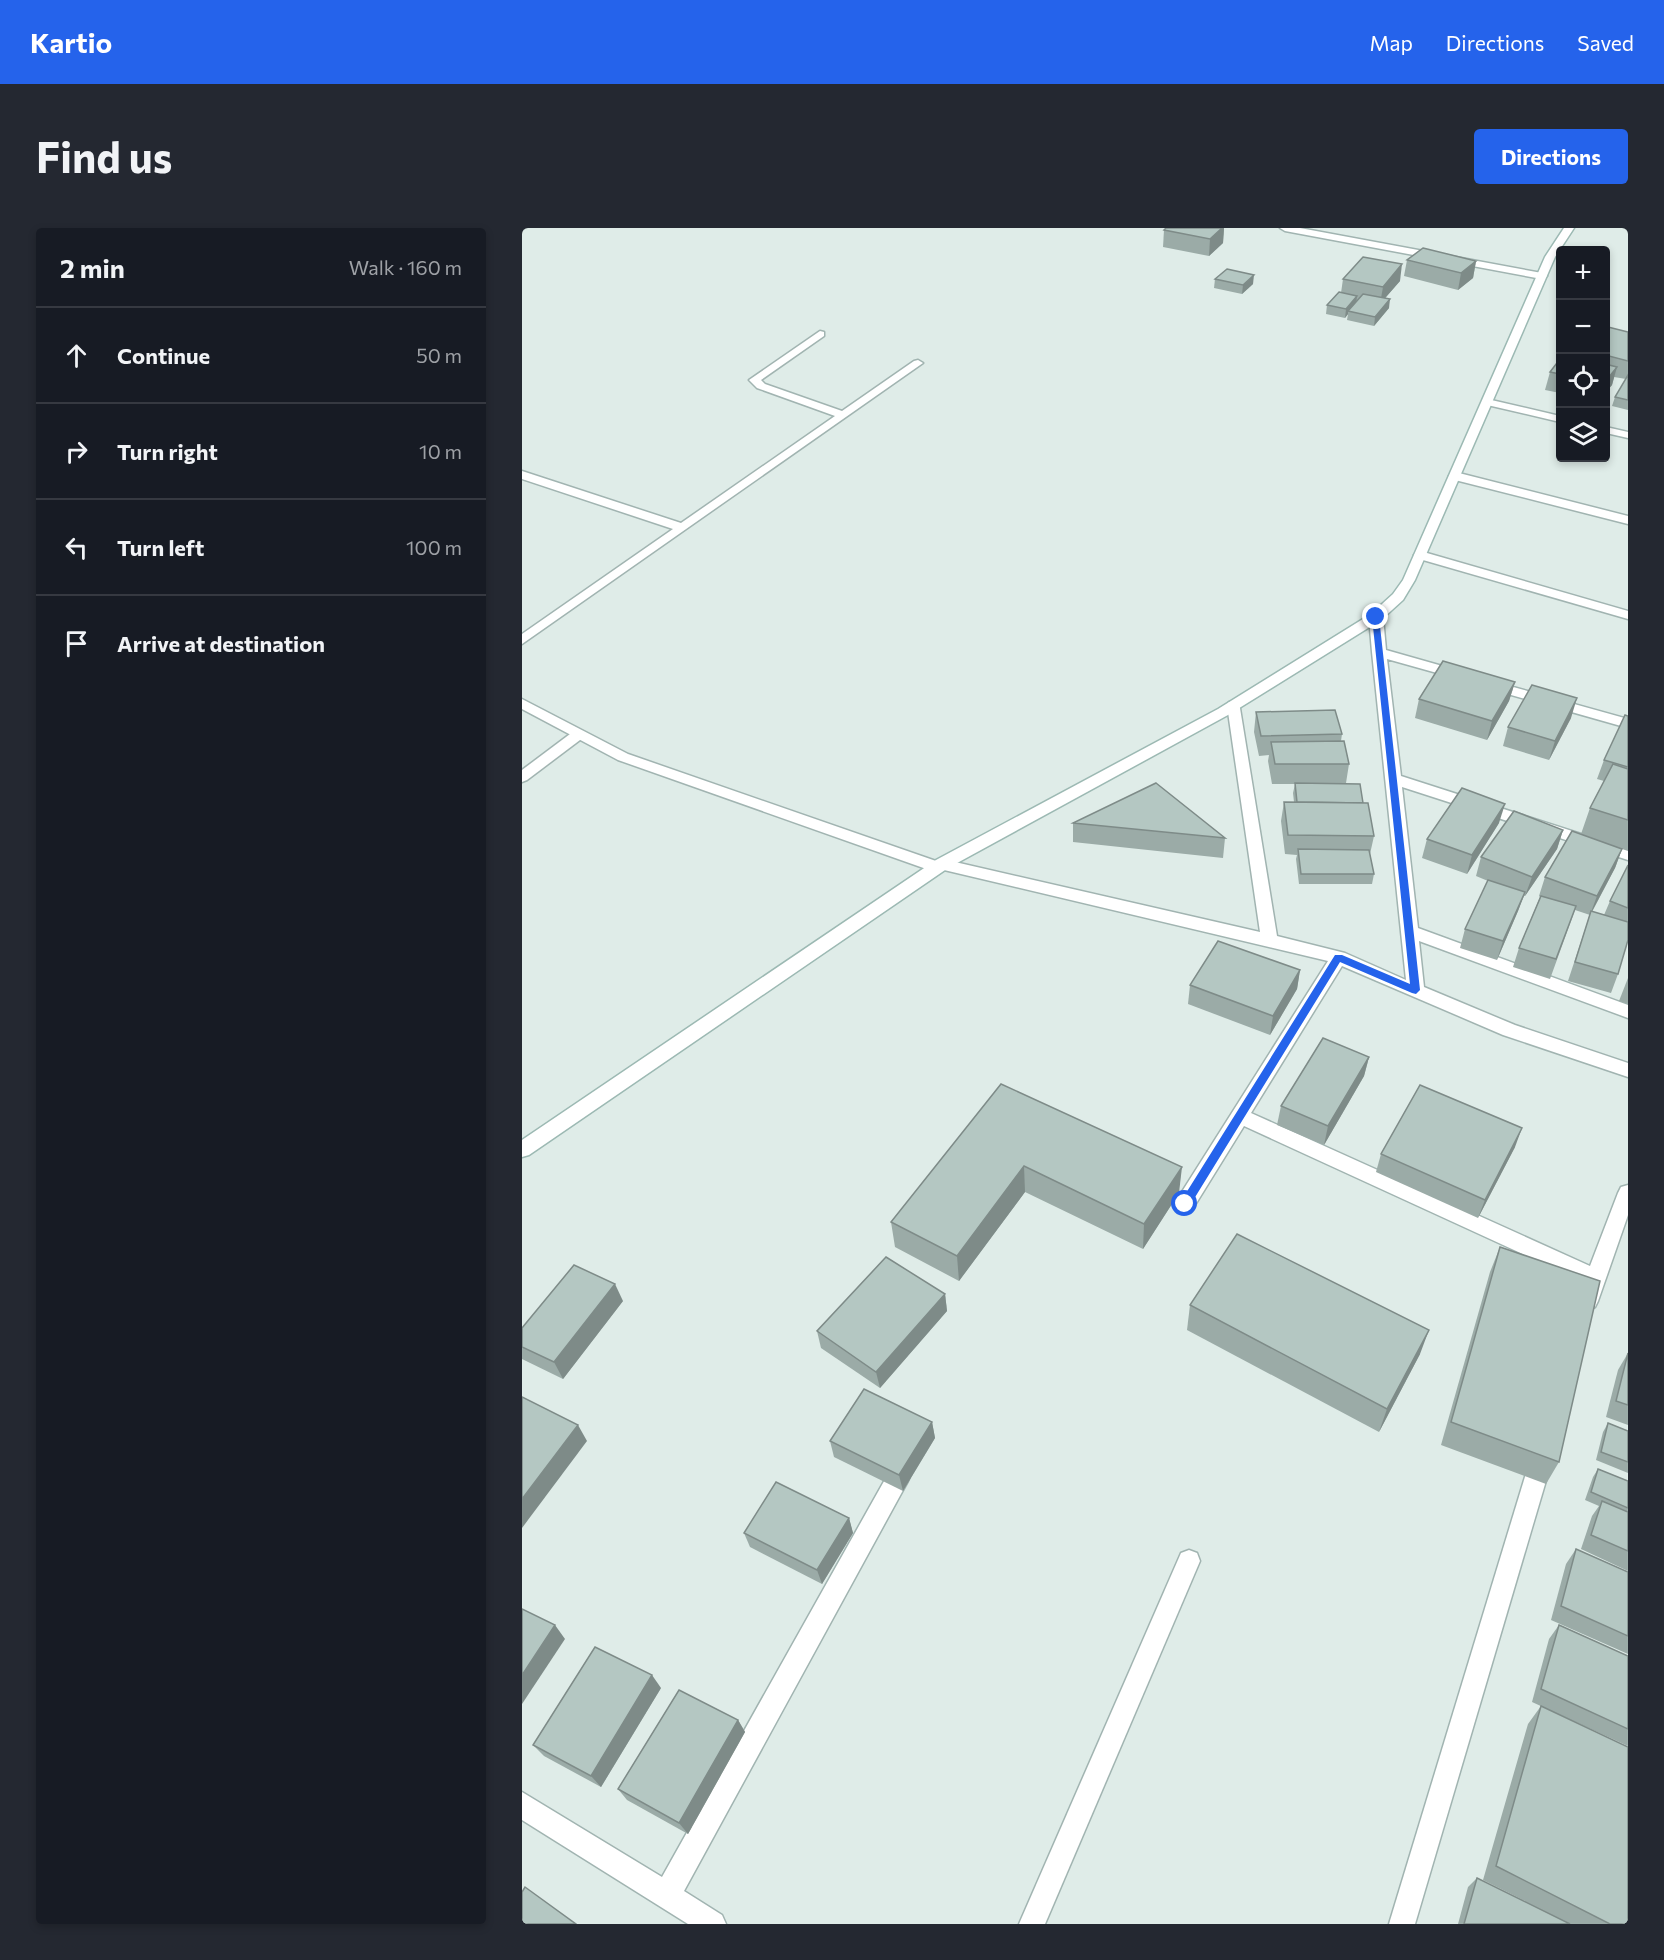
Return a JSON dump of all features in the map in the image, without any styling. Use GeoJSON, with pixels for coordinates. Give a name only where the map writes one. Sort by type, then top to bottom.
{"type":"FeatureCollection","features":[{"type":"Feature","properties":{"kind":"street"},"geometry":{"type":"LineString","coordinates":[[1285,228],[1542,276]]}},
{"type":"Feature","properties":{"kind":"street"},"geometry":{"type":"LineString","coordinates":[[522,1150],[940,866],[1234,705],[1376,617],[1398,597],[1409,580],[1550,257],[1569,228]]}},
{"type":"Feature","properties":{"kind":"street"},"geometry":{"type":"LineString","coordinates":[[820,334],[754,380],[761,386],[844,415]]}},
{"type":"Feature","properties":{"kind":"street"},"geometry":{"type":"LineString","coordinates":[[522,640],[918,363]]}},
{"type":"Feature","properties":{"kind":"street"},"geometry":{"type":"LineString","coordinates":[[1487,402],[1556,418]]}},
{"type":"Feature","properties":{"kind":"street"},"geometry":{"type":"LineString","coordinates":[[1610,431],[1628,435]]}},
{"type":"Feature","properties":{"kind":"street"},"geometry":{"type":"LineString","coordinates":[[522,475],[682,528]]}},
{"type":"Feature","properties":{"kind":"street"},"geometry":{"type":"LineString","coordinates":[[1455,476],[1628,520]]}},
{"type":"Feature","properties":{"kind":"street"},"geometry":{"type":"LineString","coordinates":[[1420,555],[1628,615]]}},
{"type":"Feature","properties":{"kind":"street"},"geometry":{"type":"LineString","coordinates":[[1376,617],[1416,990]]}},
{"type":"Feature","properties":{"kind":"street"},"geometry":{"type":"LineString","coordinates":[[1379,652],[1628,724]]}},
{"type":"Feature","properties":{"kind":"street"},"geometry":{"type":"LineString","coordinates":[[522,703],[623,757],[940,866],[1339,957],[1509,1030],[1628,1070]]}},
{"type":"Feature","properties":{"kind":"street"},"geometry":{"type":"LineString","coordinates":[[1234,705],[1269,940]]}},
{"type":"Feature","properties":{"kind":"street"},"geometry":{"type":"LineString","coordinates":[[522,777],[579,734]]}},
{"type":"Feature","properties":{"kind":"street"},"geometry":{"type":"LineString","coordinates":[[1393,779],[1628,855]]}},
{"type":"Feature","properties":{"kind":"street"},"geometry":{"type":"LineString","coordinates":[[1410,931],[1628,1012]]}},
{"type":"Feature","properties":{"kind":"street"},"geometry":{"type":"LineString","coordinates":[[1185,1204],[1339,957]]}},
{"type":"Feature","properties":{"kind":"street"},"geometry":{"type":"LineString","coordinates":[[1240,1116],[1595,1278]]}},
{"type":"Feature","properties":{"kind":"street"},"geometry":{"type":"LineString","coordinates":[[1582,1323],[1595,1278],[1628,1193]]}},
{"type":"Feature","properties":{"kind":"street"},"geometry":{"type":"LineString","coordinates":[[1402,1924],[1548,1437]]}},
{"type":"Feature","properties":{"kind":"street"},"geometry":{"type":"LineString","coordinates":[[667,1895],[900,1474]]}},
{"type":"Feature","properties":{"kind":"street"},"geometry":{"type":"LineString","coordinates":[[1032,1924],[1189,1561]]}},
{"type":"Feature","properties":{"kind":"street"},"geometry":{"type":"LineString","coordinates":[[522,1804],[713,1924]]}},
{"type":"Feature","properties":{"kind":"building"},"geometry":{"type":"Polygon","coordinates":[[[1166,228],[1222,228],[1210,239],[1164,230],[1166,228]]]}},
{"type":"Feature","properties":{"kind":"building"},"geometry":{"type":"Polygon","coordinates":[[[1423,248],[1476,261],[1461,273],[1407,260],[1423,248]]]}},
{"type":"Feature","properties":{"kind":"building"},"geometry":{"type":"Polygon","coordinates":[[[1363,257],[1402,264],[1383,287],[1343,279],[1363,257]]]}},
{"type":"Feature","properties":{"kind":"building"},"geometry":{"type":"Polygon","coordinates":[[[1227,269],[1254,275],[1243,285],[1215,279],[1227,269]]]}},
{"type":"Feature","properties":{"kind":"building"},"geometry":{"type":"Polygon","coordinates":[[[1339,292],[1357,296],[1346,309],[1327,305],[1339,292]]]}},
{"type":"Feature","properties":{"kind":"building"},"geometry":{"type":"Polygon","coordinates":[[[1363,294],[1390,299],[1375,317],[1348,311],[1363,294]]]}},
{"type":"Feature","properties":{"kind":"building"},"geometry":{"type":"Polygon","coordinates":[[[1610,328],[1628,332],[1628,361],[1610,356],[1610,328]]]}},
{"type":"Feature","properties":{"kind":"building"},"geometry":{"type":"Polygon","coordinates":[[[1556,364],[1556,373],[1550,372],[1556,364]]]}},
{"type":"Feature","properties":{"kind":"building"},"geometry":{"type":"Polygon","coordinates":[[[1610,365],[1617,367],[1610,376],[1610,365]]]}},
{"type":"Feature","properties":{"kind":"building"},"geometry":{"type":"Polygon","coordinates":[[[1628,375],[1628,400],[1615,397],[1628,375]]]}},
{"type":"Feature","properties":{"kind":"building"},"geometry":{"type":"Polygon","coordinates":[[[1443,661],[1515,682],[1492,721],[1419,699],[1443,661]]]}},
{"type":"Feature","properties":{"kind":"building"},"geometry":{"type":"Polygon","coordinates":[[[1532,685],[1577,698],[1555,741],[1508,727],[1532,685]]]}},
{"type":"Feature","properties":{"kind":"building"},"geometry":{"type":"Polygon","coordinates":[[[1335,710],[1342,734],[1261,736],[1256,712],[1335,710]]]}},
{"type":"Feature","properties":{"kind":"building"},"geometry":{"type":"Polygon","coordinates":[[[1625,715],[1628,716],[1628,767],[1604,760],[1625,715]]]}},
{"type":"Feature","properties":{"kind":"building"},"geometry":{"type":"Polygon","coordinates":[[[1344,741],[1349,764],[1275,764],[1271,742],[1344,741]]]}},
{"type":"Feature","properties":{"kind":"building"},"geometry":{"type":"Polygon","coordinates":[[[1613,764],[1628,769],[1628,820],[1590,808],[1613,764]]]}},
{"type":"Feature","properties":{"kind":"building"},"geometry":{"type":"Polygon","coordinates":[[[1156,783],[1225,838],[1073,823],[1156,783]]]}},
{"type":"Feature","properties":{"kind":"building"},"geometry":{"type":"Polygon","coordinates":[[[1295,783],[1360,784],[1363,803],[1297,802],[1295,783]]]}},
{"type":"Feature","properties":{"kind":"building"},"geometry":{"type":"Polygon","coordinates":[[[1462,788],[1505,804],[1472,855],[1427,839],[1462,788]]]}},
{"type":"Feature","properties":{"kind":"building"},"geometry":{"type":"Polygon","coordinates":[[[1284,802],[1368,803],[1374,836],[1288,835],[1284,802]]]}},
{"type":"Feature","properties":{"kind":"building"},"geometry":{"type":"Polygon","coordinates":[[[1514,811],[1563,830],[1532,877],[1481,857],[1514,811]]]}},
{"type":"Feature","properties":{"kind":"building"},"geometry":{"type":"Polygon","coordinates":[[[1572,831],[1622,849],[1597,896],[1545,877],[1572,831]]]}},
{"type":"Feature","properties":{"kind":"building"},"geometry":{"type":"Polygon","coordinates":[[[1298,849],[1369,850],[1374,874],[1301,874],[1298,849]]]}},
{"type":"Feature","properties":{"kind":"building"},"geometry":{"type":"Polygon","coordinates":[[[1628,865],[1628,908],[1610,901],[1628,865]]]}},
{"type":"Feature","properties":{"kind":"building"},"geometry":{"type":"Polygon","coordinates":[[[1488,880],[1525,892],[1503,941],[1465,929],[1488,880]]]}},
{"type":"Feature","properties":{"kind":"building"},"geometry":{"type":"Polygon","coordinates":[[[1541,896],[1576,906],[1556,959],[1519,948],[1541,896]]]}},
{"type":"Feature","properties":{"kind":"building"},"geometry":{"type":"Polygon","coordinates":[[[1591,911],[1628,922],[1628,940],[1618,974],[1575,962],[1591,911]]]}},
{"type":"Feature","properties":{"kind":"building"},"geometry":{"type":"Polygon","coordinates":[[[1218,941],[1300,970],[1273,1016],[1190,985],[1218,941]]]}},
{"type":"Feature","properties":{"kind":"building"},"geometry":{"type":"Polygon","coordinates":[[[1323,1038],[1369,1057],[1328,1126],[1281,1106],[1323,1038]]]}},
{"type":"Feature","properties":{"kind":"building"},"geometry":{"type":"Polygon","coordinates":[[[1001,1084],[1182,1167],[1144,1224],[1024,1166],[957,1256],[891,1222],[1001,1084]]]}},
{"type":"Feature","properties":{"kind":"building"},"geometry":{"type":"Polygon","coordinates":[[[1420,1085],[1522,1128],[1485,1200],[1381,1154],[1420,1085]]]}},
{"type":"Feature","properties":{"kind":"building"},"geometry":{"type":"Polygon","coordinates":[[[1237,1234],[1429,1330],[1387,1409],[1190,1305],[1237,1234]]]}},
{"type":"Feature","properties":{"kind":"building"},"geometry":{"type":"Polygon","coordinates":[[[1500,1247],[1600,1281],[1559,1462],[1451,1422],[1500,1247]]]}},
{"type":"Feature","properties":{"kind":"building"},"geometry":{"type":"Polygon","coordinates":[[[886,1257],[945,1294],[876,1372],[817,1331],[886,1257]]]}},
{"type":"Feature","properties":{"kind":"building"},"geometry":{"type":"Polygon","coordinates":[[[574,1265],[615,1284],[554,1362],[522,1347],[522,1328],[574,1265]]]}},
{"type":"Feature","properties":{"kind":"building"},"geometry":{"type":"Polygon","coordinates":[[[1628,1353],[1628,1405],[1616,1401],[1628,1353]]]}},
{"type":"Feature","properties":{"kind":"building"},"geometry":{"type":"Polygon","coordinates":[[[864,1389],[932,1422],[899,1475],[830,1441],[864,1389]]]}},
{"type":"Feature","properties":{"kind":"building"},"geometry":{"type":"Polygon","coordinates":[[[522,1397],[578,1425],[522,1499],[522,1397]]]}},
{"type":"Feature","properties":{"kind":"building"},"geometry":{"type":"Polygon","coordinates":[[[1608,1423],[1628,1431],[1628,1462],[1601,1452],[1608,1423]]]}},
{"type":"Feature","properties":{"kind":"building"},"geometry":{"type":"Polygon","coordinates":[[[1598,1469],[1628,1481],[1628,1508],[1591,1492],[1598,1469]]]}},
{"type":"Feature","properties":{"kind":"building"},"geometry":{"type":"Polygon","coordinates":[[[776,1482],[849,1518],[817,1570],[744,1533],[776,1482]]]}},
{"type":"Feature","properties":{"kind":"building"},"geometry":{"type":"Polygon","coordinates":[[[1602,1501],[1628,1512],[1628,1551],[1591,1535],[1602,1501]]]}},
{"type":"Feature","properties":{"kind":"building"},"geometry":{"type":"Polygon","coordinates":[[[1576,1549],[1628,1572],[1628,1636],[1561,1606],[1576,1549]]]}},
{"type":"Feature","properties":{"kind":"building"},"geometry":{"type":"Polygon","coordinates":[[[522,1609],[555,1625],[522,1675],[522,1609]]]}},
{"type":"Feature","properties":{"kind":"building"},"geometry":{"type":"Polygon","coordinates":[[[1559,1625],[1628,1656],[1628,1729],[1541,1689],[1559,1625]]]}},
{"type":"Feature","properties":{"kind":"building"},"geometry":{"type":"Polygon","coordinates":[[[595,1647],[652,1675],[591,1776],[533,1745],[595,1647]]]}},
{"type":"Feature","properties":{"kind":"building"},"geometry":{"type":"Polygon","coordinates":[[[679,1690],[738,1720],[679,1823],[618,1789],[679,1690]]]}},
{"type":"Feature","properties":{"kind":"building"},"geometry":{"type":"Polygon","coordinates":[[[1541,1706],[1628,1747],[1628,1924],[1610,1924],[1496,1866],[1541,1706]]]}},
{"type":"Feature","properties":{"kind":"building"},"geometry":{"type":"Polygon","coordinates":[[[1477,1878],[1570,1924],[1464,1924],[1477,1878]]]}},
{"type":"Feature","properties":{"kind":"building"},"geometry":{"type":"Polygon","coordinates":[[[525,1887],[576,1924],[522,1924],[522,1892],[525,1887]]]}},
{"type":"Feature","properties":{"kind":"route"},"geometry":{"type":"LineString","coordinates":[[1185,1204],[1339,957],[1416,990],[1376,617]]}}]}
